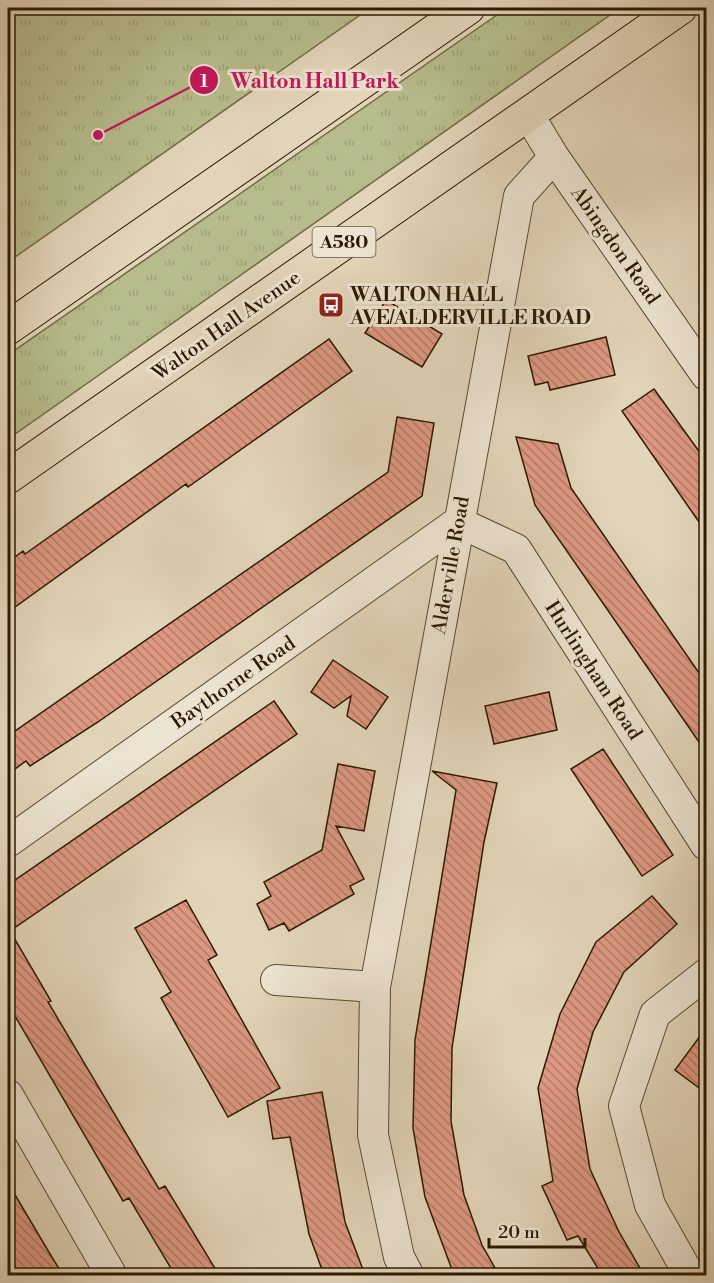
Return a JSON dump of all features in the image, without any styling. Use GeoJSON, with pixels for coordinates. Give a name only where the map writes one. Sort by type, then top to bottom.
{"type":"FeatureCollection","features":[{"type":"Feature","properties":{"kind":"highway"},"geometry":{"type":"LineString","coordinates":[[8,328],[468,8]]}},
{"type":"Feature","properties":{"kind":"highway","name":"Walton Hall Avenue"},"geometry":{"type":"LineString","coordinates":[[8,477],[680,8]]}},
{"type":"Feature","properties":{"kind":"street","name":"Abingdon Road"},"geometry":{"type":"LineString","coordinates":[[528,114],[554,157],[706,375]]}},
{"type":"Feature","properties":{"kind":"street","name":"Alderville Road"},"geometry":{"type":"LineString","coordinates":[[410,1275],[399,1257],[373,1136],[375,987],[519,196],[554,157]]}},
{"type":"Feature","properties":{"kind":"street","name":"Baythorne Road"},"geometry":{"type":"LineString","coordinates":[[8,842],[458,522]]}},
{"type":"Feature","properties":{"kind":"street","name":"Hurlingham Road"},"geometry":{"type":"LineString","coordinates":[[458,522],[516,549],[706,845]]}},
{"type":"Feature","properties":{"kind":"street"},"geometry":{"type":"LineString","coordinates":[[690,1275],[650,1205],[624,1106],[655,1014],[706,974]]}},
{"type":"Feature","properties":{"kind":"street"},"geometry":{"type":"LineString","coordinates":[[276,980],[375,987]]}},
{"type":"Feature","properties":{"kind":"street"},"geometry":{"type":"LineString","coordinates":[[8,1095],[112,1275]]}},
{"type":"Feature","properties":{"kind":"green space"},"geometry":{"type":"Polygon","coordinates":[[[8,8],[370,8],[8,262],[8,8]]]}},
{"type":"Feature","properties":{"kind":"green space"},"geometry":{"type":"Polygon","coordinates":[[[507,8],[620,8],[8,439],[8,355],[507,8]]]}},
{"type":"Feature","properties":{"kind":"building"},"geometry":{"type":"Polygon","coordinates":[[[386,300],[442,334],[422,367],[365,333],[386,300]]]}},
{"type":"Feature","properties":{"kind":"building"},"geometry":{"type":"Polygon","coordinates":[[[606,337],[615,375],[550,390],[548,382],[535,385],[528,356],[606,337]]]}},
{"type":"Feature","properties":{"kind":"building"},"geometry":{"type":"Polygon","coordinates":[[[329,339],[352,371],[188,487],[186,484],[8,612],[8,562],[23,551],[25,554],[329,339]]]}},
{"type":"Feature","properties":{"kind":"building"},"geometry":{"type":"Polygon","coordinates":[[[654,389],[706,461],[706,532],[622,411],[654,389]]]}},
{"type":"Feature","properties":{"kind":"building"},"geometry":{"type":"Polygon","coordinates":[[[397,417],[434,423],[422,496],[98,722],[30,766],[26,761],[8,774],[8,736],[388,472],[397,417]]]}},
{"type":"Feature","properties":{"kind":"building"},"geometry":{"type":"Polygon","coordinates":[[[516,437],[558,444],[571,488],[706,683],[706,752],[535,505],[516,437]]]}},
{"type":"Feature","properties":{"kind":"building"},"geometry":{"type":"Polygon","coordinates":[[[333,660],[388,697],[366,729],[347,716],[351,696],[334,708],[311,692],[333,660]]]}},
{"type":"Feature","properties":{"kind":"building"},"geometry":{"type":"Polygon","coordinates":[[[549,692],[557,730],[494,744],[485,706],[549,692]]]}},
{"type":"Feature","properties":{"kind":"building"},"geometry":{"type":"Polygon","coordinates":[[[274,701],[297,734],[10,931],[51,1001],[48,1002],[159,1189],[165,1186],[219,1275],[175,1275],[129,1198],[123,1201],[8,1004],[8,885],[274,701]]]}},
{"type":"Feature","properties":{"kind":"building"},"geometry":{"type":"Polygon","coordinates":[[[603,749],[673,855],[642,876],[571,769],[603,749]]]}},
{"type":"Feature","properties":{"kind":"building"},"geometry":{"type":"Polygon","coordinates":[[[338,764],[375,771],[364,831],[336,826],[364,879],[350,886],[354,894],[289,931],[284,923],[269,930],[257,904],[271,896],[264,882],[322,850],[338,764]]]}},
{"type":"Feature","properties":{"kind":"building"},"geometry":{"type":"Polygon","coordinates":[[[432,771],[497,783],[484,842],[452,1048],[451,1121],[464,1195],[482,1245],[499,1275],[454,1275],[425,1197],[413,1128],[415,1040],[456,790],[432,771]]]}},
{"type":"Feature","properties":{"kind":"building"},"geometry":{"type":"Polygon","coordinates":[[[652,896],[677,924],[624,972],[593,1032],[577,1089],[590,1169],[619,1232],[644,1275],[602,1275],[578,1236],[567,1240],[542,1186],[553,1181],[538,1088],[560,1014],[596,942],[652,896]]]}},
{"type":"Feature","properties":{"kind":"building"},"geometry":{"type":"Polygon","coordinates":[[[186,900],[217,955],[208,960],[280,1088],[228,1117],[161,998],[171,992],[135,928],[186,900]]]}},
{"type":"Feature","properties":{"kind":"building"},"geometry":{"type":"Polygon","coordinates":[[[706,1028],[706,1093],[675,1070],[706,1028]]]}},
{"type":"Feature","properties":{"kind":"building"},"geometry":{"type":"Polygon","coordinates":[[[322,1092],[345,1222],[365,1275],[324,1275],[309,1234],[290,1137],[273,1139],[267,1101],[322,1092]]]}},
{"type":"Feature","properties":{"kind":"building"},"geometry":{"type":"Polygon","coordinates":[[[8,1183],[63,1275],[20,1275],[8,1255],[8,1183]]]}},
{"type":"Feature","properties":{"kind":"place","name":"Walton Hall Park"},"geometry":{"type":"Point","coordinates":[98,135]}},
{"type":"Feature","properties":{"kind":"place","name":"WALTON HALL AVE/ALDERVILLE ROAD"},"geometry":{"type":"Point","coordinates":[331,305]}}]}
